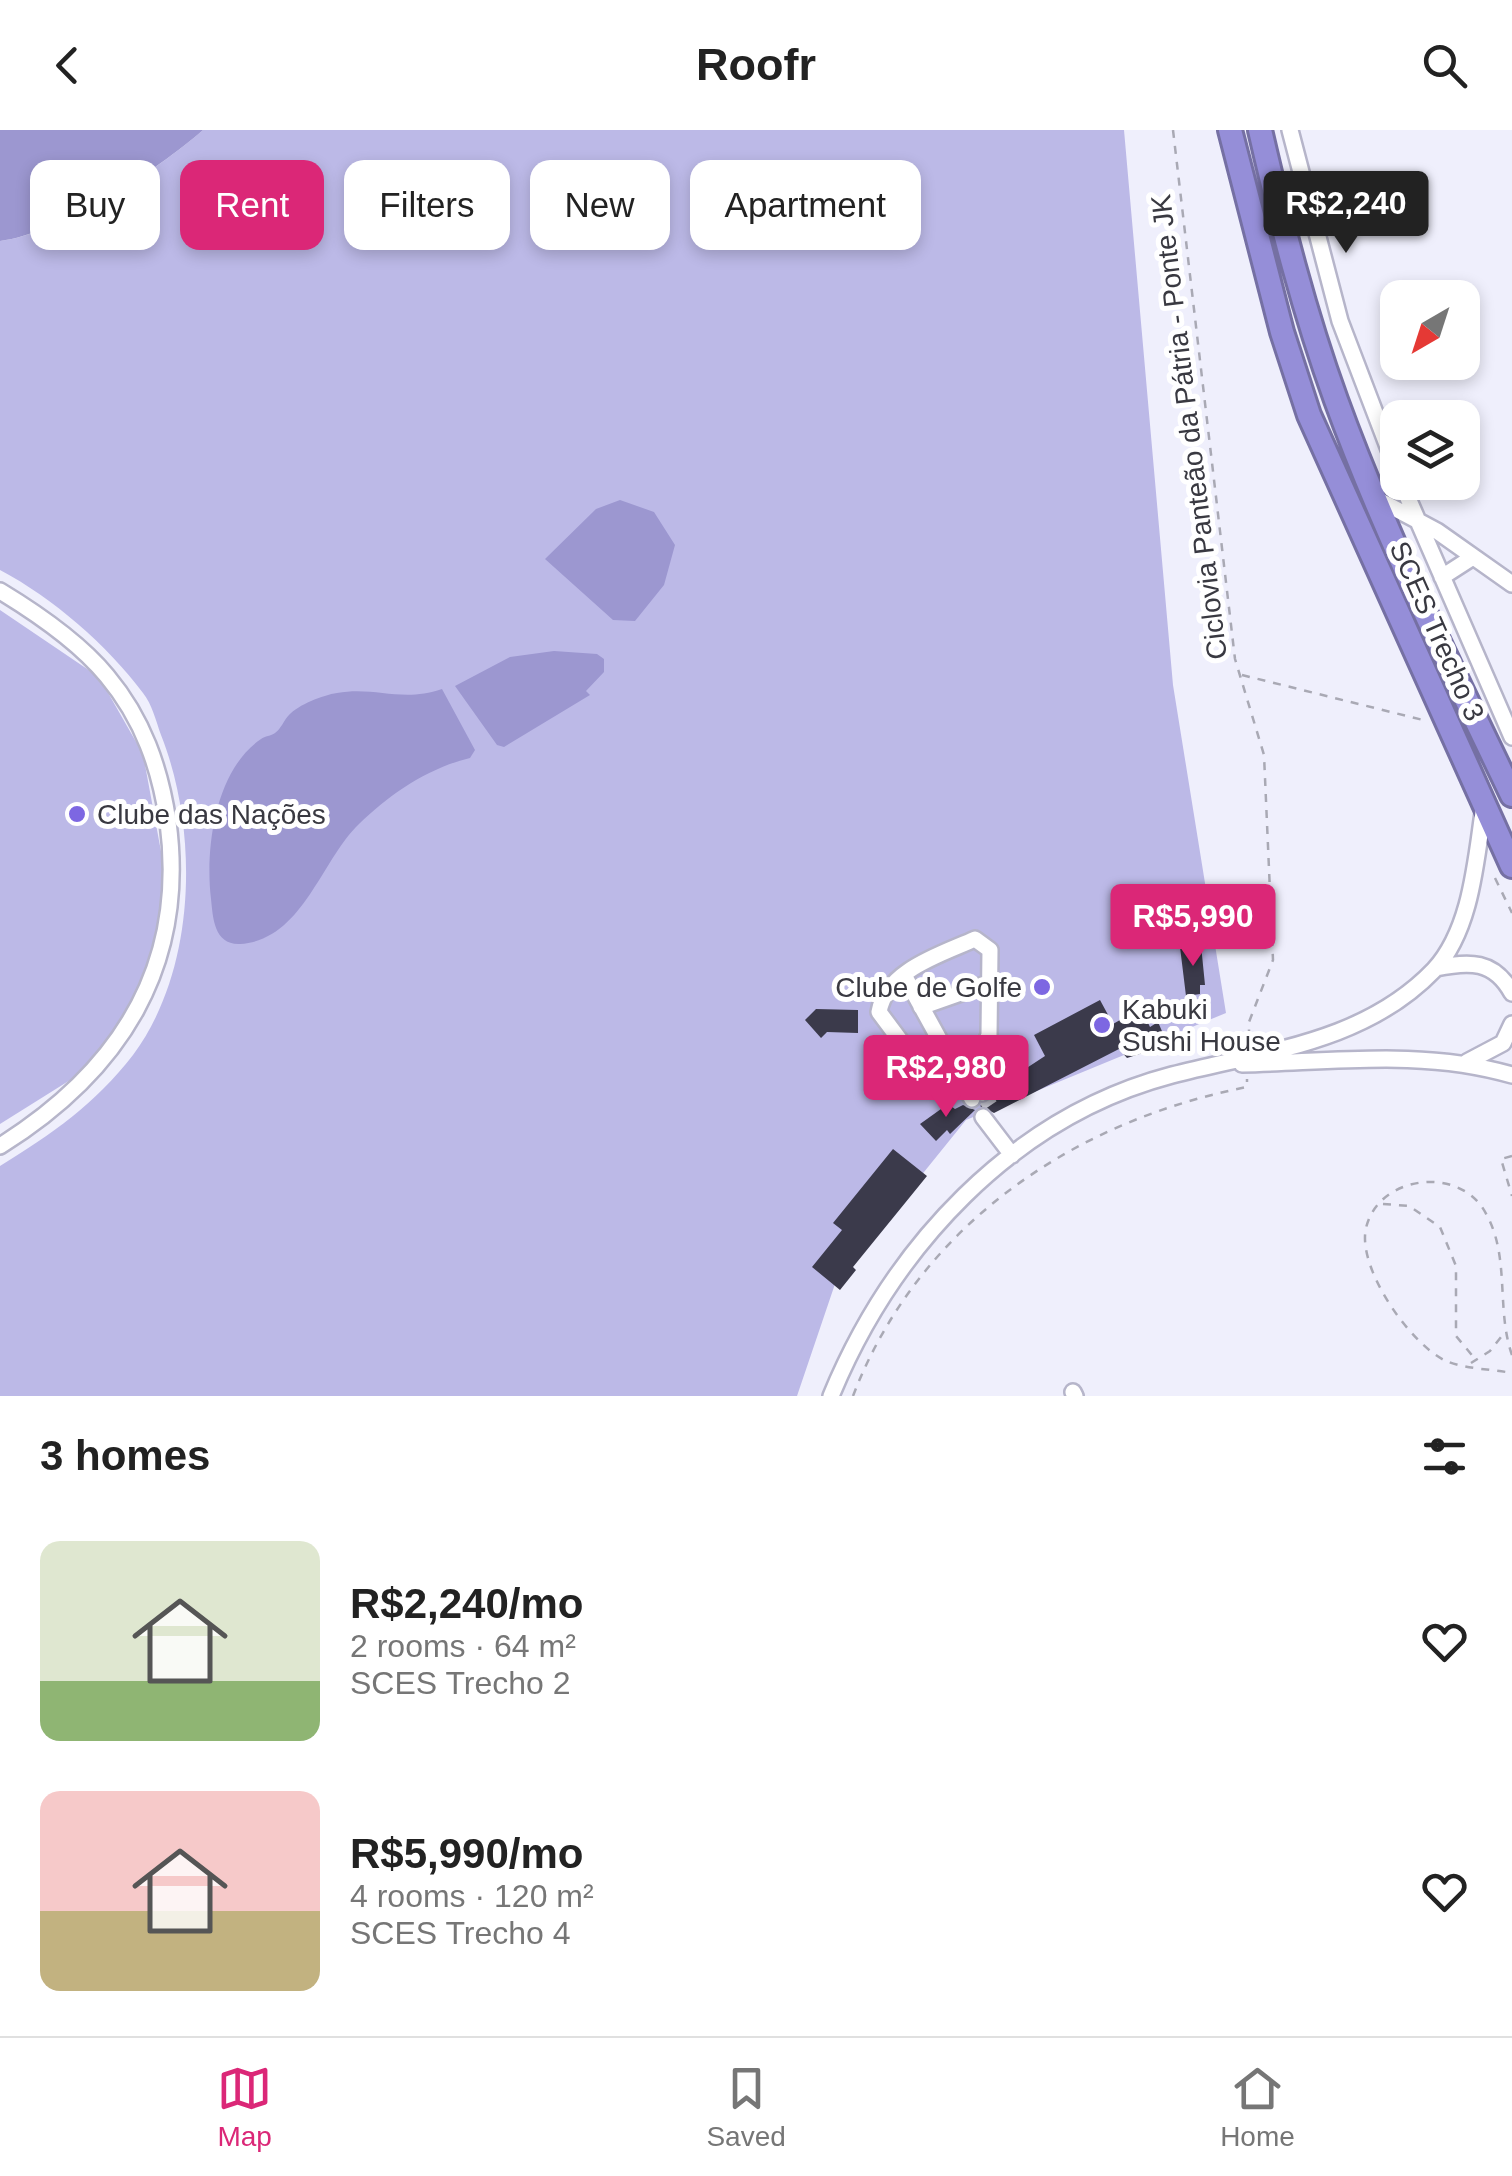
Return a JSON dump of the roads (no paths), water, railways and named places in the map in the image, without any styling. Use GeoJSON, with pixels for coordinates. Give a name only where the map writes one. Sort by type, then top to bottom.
{"type":"FeatureCollection","features":[{"type":"Feature","properties":{"kind":"highway","name":"SCES Trecho 3"},"geometry":{"type":"LineString","coordinates":[[1230,130],[1308,416],[1512,866]]}},
{"type":"Feature","properties":{"kind":"highway","name":"SCES Trecho 3"},"geometry":{"type":"LineString","coordinates":[[1260,130],[1311,324],[1375,498],[1512,795]]}},
{"type":"Feature","properties":{"kind":"highway"},"geometry":{"type":"LineString","coordinates":[[1267,160],[1269,130]]}},
{"type":"Feature","properties":{"kind":"street"},"geometry":{"type":"LineString","coordinates":[[1290,130],[1340,321],[1380,426]]}},
{"type":"Feature","properties":{"kind":"street"},"geometry":{"type":"LineString","coordinates":[[1375,498],[1417,520],[1512,584]]}},
{"type":"Feature","properties":{"kind":"street"},"geometry":{"type":"LineString","coordinates":[[1409,500],[1512,737]]}},
{"type":"Feature","properties":{"kind":"street"},"geometry":{"type":"LineString","coordinates":[[1442,577],[1473,556]]}},
{"type":"Feature","properties":{"kind":"street"},"geometry":{"type":"LineString","coordinates":[[0,591],[54,627],[98,667],[141,726],[165,802],[173,881],[170,917],[153,982],[126,1026],[66,1097],[0,1146]]}},
{"type":"Feature","properties":{"kind":"street"},"geometry":{"type":"LineString","coordinates":[[832,1396],[865,1323],[896,1275],[962,1196],[1012,1154],[1131,1090],[1338,1034],[1378,1016],[1436,968],[1464,913],[1484,806]]}},
{"type":"Feature","properties":{"kind":"street"},"geometry":{"type":"LineString","coordinates":[[904,975],[954,1072],[977,1096],[976,1062],[989,1035],[990,950],[975,939],[904,975],[882,1000],[880,1016],[917,1069],[934,1077],[954,1072],[976,1062]]}},
{"type":"Feature","properties":{"kind":"street"},"geometry":{"type":"LineString","coordinates":[[1436,968],[1473,962],[1492,968],[1512,993]]}},
{"type":"Feature","properties":{"kind":"street"},"geometry":{"type":"LineString","coordinates":[[921,1007],[992,982]]}},
{"type":"Feature","properties":{"kind":"street"},"geometry":{"type":"LineString","coordinates":[[1467,1062],[1502,1044],[1512,1024]]}},
{"type":"Feature","properties":{"kind":"street"},"geometry":{"type":"LineString","coordinates":[[1248,1060],[1366,1058],[1467,1062],[1512,1075]]}},
{"type":"Feature","properties":{"kind":"street"},"geometry":{"type":"LineString","coordinates":[[988,1114],[1012,1154]]}},
{"type":"Feature","properties":{"kind":"tunnel"},"geometry":{"type":"LineString","coordinates":[[982,1093],[994,1111]]}},
{"type":"Feature","properties":{"kind":"place","name":"Clube das Nações"},"geometry":{"type":"Point","coordinates":[77,814]}},
{"type":"Feature","properties":{"kind":"place","name":"Clube de Golfe"},"geometry":{"type":"Point","coordinates":[1042,987]}},
{"type":"Feature","properties":{"kind":"place","name":"Kabuki Sushi House"},"geometry":{"type":"Point","coordinates":[1102,1025]}}]}
